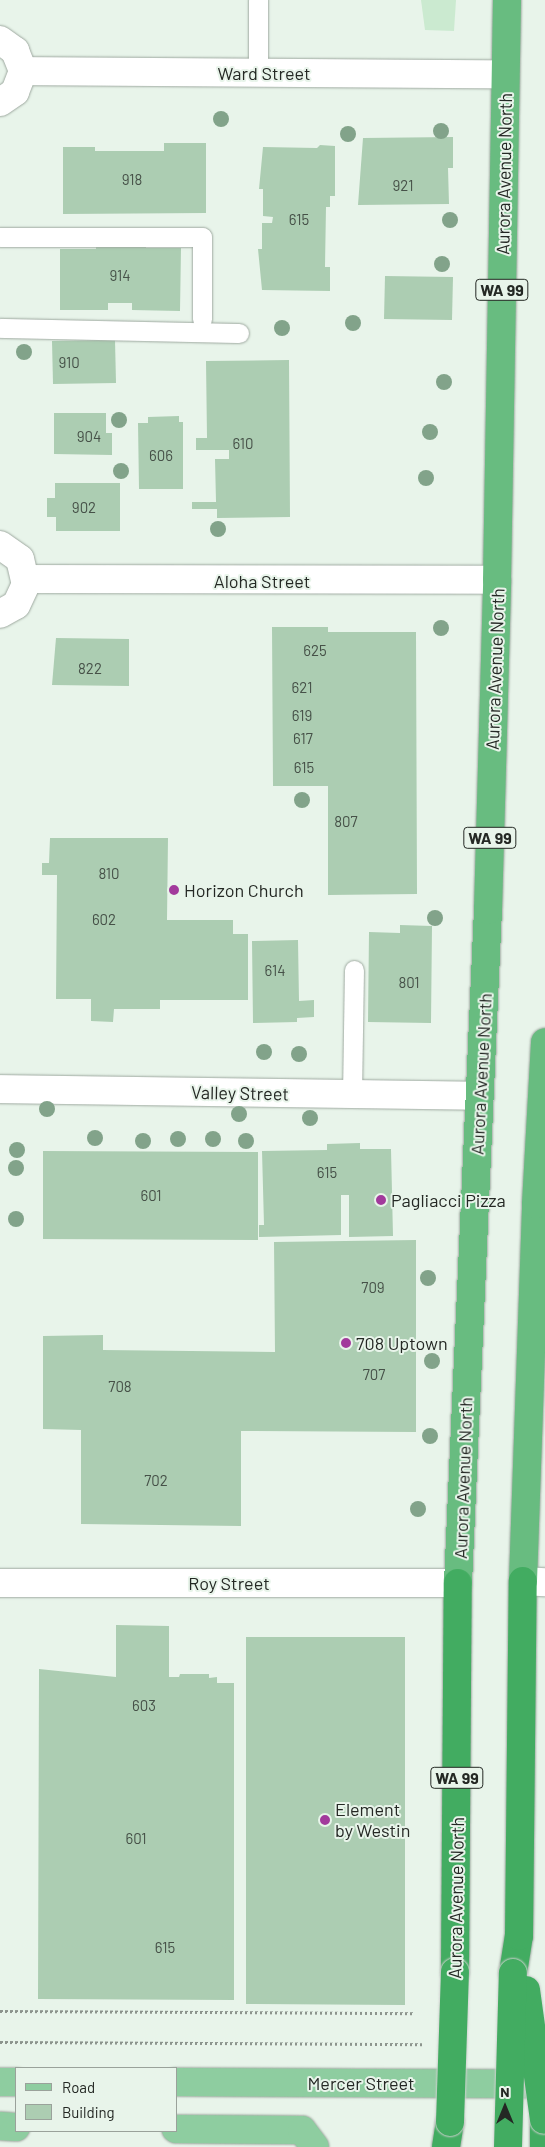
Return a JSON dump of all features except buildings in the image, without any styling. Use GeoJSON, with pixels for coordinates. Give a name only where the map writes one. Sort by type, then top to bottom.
{"type":"FeatureCollection","features":[{"type":"Feature","properties":{"kind":"highway","name":"Aurora Avenue North"},"geometry":{"type":"LineString","coordinates":[[449,2139],[455,1972],[458,1583],[480,1096],[497,580],[507,0]]}},
{"type":"Feature","properties":{"kind":"highway"},"geometry":{"type":"LineString","coordinates":[[508,2147],[518,1974],[534,1581],[545,1042]]}},
{"type":"Feature","properties":{"kind":"highway"},"geometry":{"type":"LineString","coordinates":[[518,1974],[544,2120],[544,2147]]}},
{"type":"Feature","properties":{"kind":"main road"},"geometry":{"type":"LineString","coordinates":[[0,2082],[15,2082]]}},
{"type":"Feature","properties":{"kind":"main road","name":"Mercer Street"},"geometry":{"type":"LineString","coordinates":[[178,2082],[545,2084]]}},
{"type":"Feature","properties":{"kind":"main road"},"geometry":{"type":"LineString","coordinates":[[0,2126],[15,2127]]}},
{"type":"Feature","properties":{"kind":"main road"},"geometry":{"type":"LineString","coordinates":[[178,2129],[302,2130],[315,2147]]}},
{"type":"Feature","properties":{"kind":"street"},"geometry":{"type":"LineString","coordinates":[[0,40],[15,51],[23,71],[15,92],[0,102]]}},
{"type":"Feature","properties":{"kind":"street","name":"Ward Street"},"geometry":{"type":"LineString","coordinates":[[23,71],[506,74]]}},
{"type":"Feature","properties":{"kind":"street"},"geometry":{"type":"LineString","coordinates":[[0,545],[20,559],[26,579],[23,596],[16,605],[0,614]]}},
{"type":"Feature","properties":{"kind":"street","name":"Aloha Street"},"geometry":{"type":"LineString","coordinates":[[26,579],[497,580]]}},
{"type":"Feature","properties":{"kind":"street","name":"Valley Street"},"geometry":{"type":"LineString","coordinates":[[0,1089],[480,1096]]}},
{"type":"Feature","properties":{"kind":"street","name":"Roy Street"},"geometry":{"type":"LineString","coordinates":[[0,1583],[458,1583]]}},
{"type":"Feature","properties":{"kind":"lane"},"geometry":{"type":"LineString","coordinates":[[258,0],[258,73]]}},
{"type":"Feature","properties":{"kind":"lane"},"geometry":{"type":"LineString","coordinates":[[0,236],[202,237],[202,319]]}},
{"type":"Feature","properties":{"kind":"lane"},"geometry":{"type":"LineString","coordinates":[[0,328],[239,333]]}},
{"type":"Feature","properties":{"kind":"lane"},"geometry":{"type":"LineString","coordinates":[[352,1095],[354,970]]}},
{"type":"Feature","properties":{"kind":"path"},"geometry":{"type":"LineString","coordinates":[[0,2011],[415,2013]]}},
{"type":"Feature","properties":{"kind":"path"},"geometry":{"type":"LineString","coordinates":[[0,2042],[426,2044]]}},
{"type":"Feature","properties":{"kind":"green space"},"geometry":{"type":"Polygon","coordinates":[[[421,0],[456,0],[454,31],[425,30],[421,0]]]}},
{"type":"Feature","properties":{"kind":"place","name":"Horizon Church"},"geometry":{"type":"Point","coordinates":[174,890]}},
{"type":"Feature","properties":{"kind":"place","name":"Pagliacci Pizza"},"geometry":{"type":"Point","coordinates":[381,1200]}},
{"type":"Feature","properties":{"kind":"place","name":"708 Uptown"},"geometry":{"type":"Point","coordinates":[346,1343]}},
{"type":"Feature","properties":{"kind":"place","name":"Element by Westin"},"geometry":{"type":"Point","coordinates":[325,1820]}}]}
